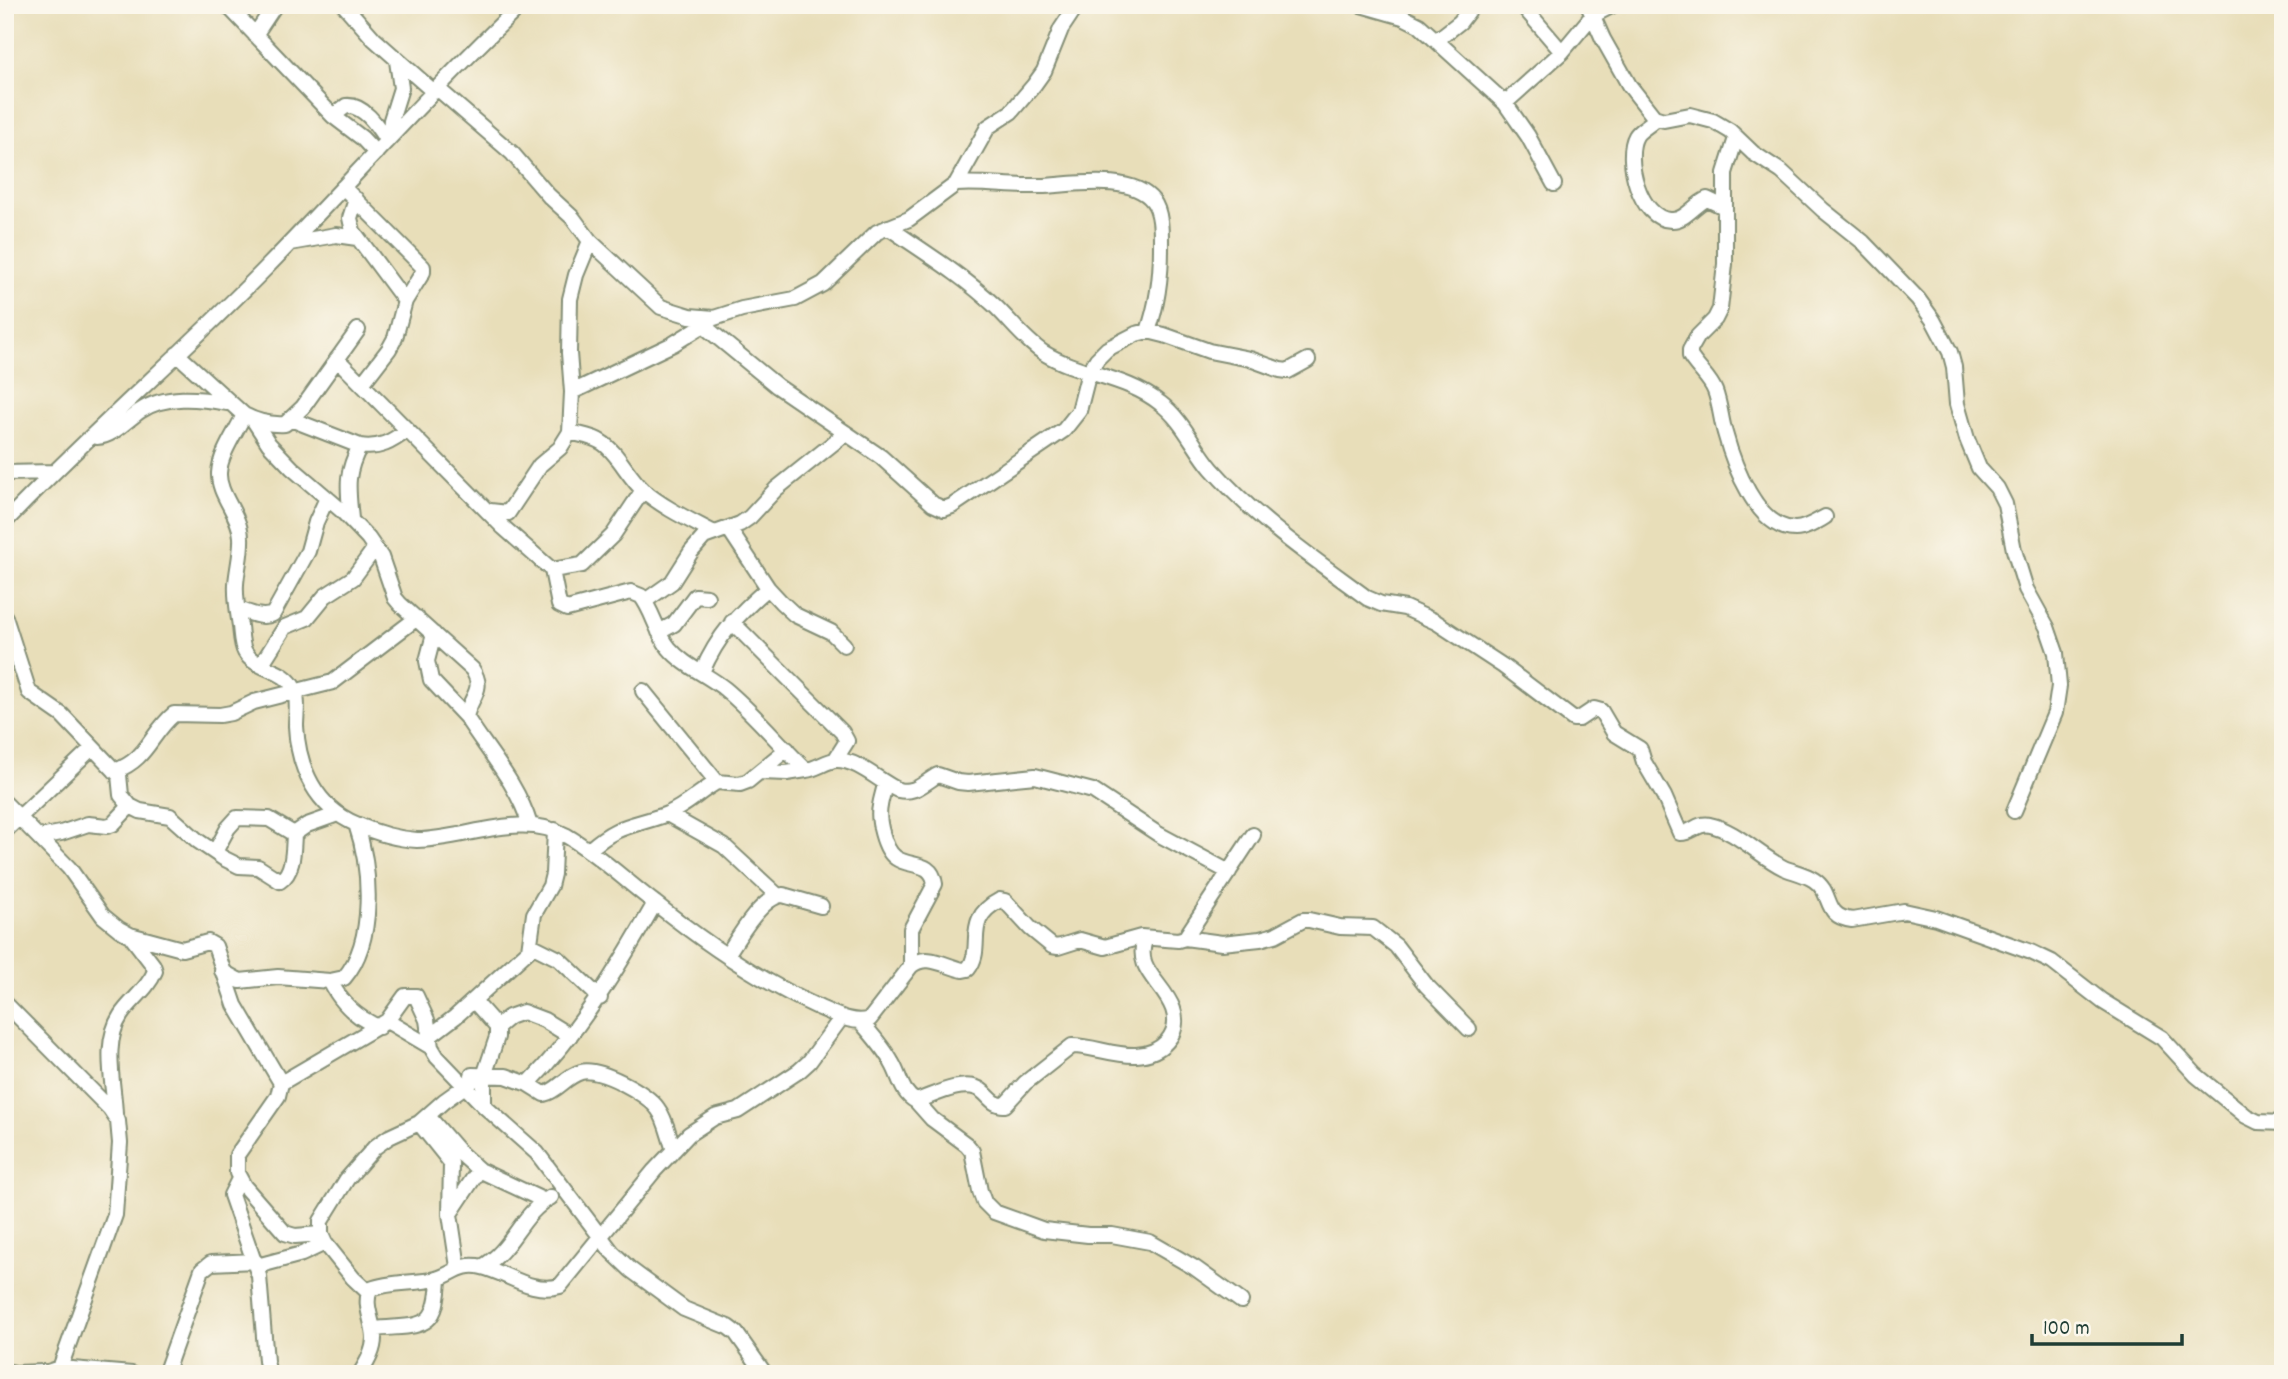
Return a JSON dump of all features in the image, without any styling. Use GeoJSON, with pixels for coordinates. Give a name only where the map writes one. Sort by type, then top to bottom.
{"type":"FeatureCollection","features":[{"type":"Feature","properties":{"kind":"street"},"geometry":{"type":"LineString","coordinates":[[227,5],[333,116],[362,138],[376,153]]}},
{"type":"Feature","properties":{"kind":"street"},"geometry":{"type":"LineString","coordinates":[[255,34],[275,5]]}},
{"type":"Feature","properties":{"kind":"street"},"geometry":{"type":"LineString","coordinates":[[344,5],[397,61],[512,153],[549,196],[573,218],[590,242],[661,307],[709,322],[777,386],[881,457],[933,504],[944,509],[1064,430],[1079,411],[1089,372],[1107,349],[1136,334],[1148,331],[1280,370],[1288,371],[1308,360]]}},
{"type":"Feature","properties":{"kind":"street"},"geometry":{"type":"LineString","coordinates":[[5,522],[53,472],[125,406],[290,243],[435,90],[521,5]]}},
{"type":"Feature","properties":{"kind":"street"},"geometry":{"type":"LineString","coordinates":[[572,393],[645,359],[709,322],[742,309],[795,299],[813,290],[837,271],[870,238],[888,226],[909,219],[956,184],[988,127],[1011,113],[1044,71],[1061,29],[1077,5]]}},
{"type":"Feature","properties":{"kind":"street"},"geometry":{"type":"LineString","coordinates":[[1361,5],[1411,20],[1437,40],[1505,103],[1528,136],[1554,184]]}},
{"type":"Feature","properties":{"kind":"street"},"geometry":{"type":"LineString","coordinates":[[1437,40],[1460,22],[1473,5]]}},
{"type":"Feature","properties":{"kind":"street"},"geometry":{"type":"LineString","coordinates":[[1522,5],[1562,52]]}},
{"type":"Feature","properties":{"kind":"street"},"geometry":{"type":"LineString","coordinates":[[1505,103],[1562,52],[1590,10],[1613,5]]}},
{"type":"Feature","properties":{"kind":"street"},"geometry":{"type":"LineString","coordinates":[[1590,10],[1629,85],[1656,118],[1664,120],[1700,116],[1722,125],[1782,172],[1863,242],[1918,299],[1950,352],[1957,404],[1967,439],[1983,474],[2001,495],[2026,589],[2048,626],[2056,653],[2059,686],[2055,713],[2014,811]]}},
{"type":"Feature","properties":{"kind":"street"},"geometry":{"type":"LineString","coordinates":[[388,139],[401,88],[397,61]]}},
{"type":"Feature","properties":{"kind":"street"},"geometry":{"type":"LineString","coordinates":[[333,116],[346,106],[355,106],[372,120],[388,139]]}},
{"type":"Feature","properties":{"kind":"street"},"geometry":{"type":"LineString","coordinates":[[1656,118],[1639,132],[1634,140],[1635,181],[1642,202],[1666,220],[1680,219],[1707,200],[1724,207]]}},
{"type":"Feature","properties":{"kind":"street"},"geometry":{"type":"LineString","coordinates":[[1736,138],[1725,173],[1725,264],[1720,309],[1715,319],[1692,344],[1690,356],[1715,391],[1726,438],[1747,489],[1758,508],[1774,522],[1794,529],[1825,517]]}},
{"type":"Feature","properties":{"kind":"street"},"geometry":{"type":"LineString","coordinates":[[956,184],[1040,186],[1098,181],[1116,184],[1153,200],[1158,211],[1161,240],[1160,293],[1148,331]]}},
{"type":"Feature","properties":{"kind":"street"},"geometry":{"type":"LineString","coordinates":[[343,187],[423,267],[423,272],[408,295],[395,338],[382,360],[362,384]]}},
{"type":"Feature","properties":{"kind":"street"},"geometry":{"type":"LineString","coordinates":[[356,199],[350,224],[357,238],[396,286],[408,295]]}},
{"type":"Feature","properties":{"kind":"street"},"geometry":{"type":"LineString","coordinates":[[888,226],[967,282],[994,305],[1023,337],[1042,351],[1063,363],[1135,387],[1163,405],[1213,470],[1262,518],[1367,598],[1381,604],[1405,608],[1436,622],[1503,666],[1573,719],[1579,719],[1594,709],[1601,711],[1614,733],[1640,748],[1644,762],[1664,796],[1680,833],[1685,834],[1703,824],[1709,824],[1730,835],[1770,860],[1816,881],[1826,893],[1830,909],[1844,919],[1904,911],[1936,918],[2052,962],[2102,1001],[2162,1038],[2196,1075],[2246,1116],[2265,1123],[2283,1123]]}},
{"type":"Feature","properties":{"kind":"street"},"geometry":{"type":"LineString","coordinates":[[290,243],[335,235],[357,238]]}},
{"type":"Feature","properties":{"kind":"street"},"geometry":{"type":"LineString","coordinates":[[506,520],[540,465],[560,448],[570,432],[570,299],[576,275],[590,242]]}},
{"type":"Feature","properties":{"kind":"street"},"geometry":{"type":"LineString","coordinates":[[249,418],[273,425],[293,420],[358,330]]}},
{"type":"Feature","properties":{"kind":"street"},"geometry":{"type":"LineString","coordinates":[[177,354],[249,418],[269,444],[351,519],[375,548],[387,571],[395,598],[478,678],[479,687],[466,717]]}},
{"type":"Feature","properties":{"kind":"street"},"geometry":{"type":"LineString","coordinates":[[337,359],[490,512],[506,520],[552,570],[559,605],[567,609],[631,593],[640,596],[659,632],[679,659],[702,672],[740,702],[806,770]]}},
{"type":"Feature","properties":{"kind":"street"},"geometry":{"type":"LineString","coordinates":[[92,436],[107,434],[140,411],[169,400],[205,399],[231,404]]}},
{"type":"Feature","properties":{"kind":"street"},"geometry":{"type":"LineString","coordinates":[[125,406],[140,411]]}},
{"type":"Feature","properties":{"kind":"street"},"geometry":{"type":"LineString","coordinates":[[249,418],[219,471],[220,482],[238,520],[242,537],[236,587],[245,652],[290,682],[296,692],[298,742],[307,777],[317,794],[338,814],[376,831],[416,840],[530,825],[555,830],[589,850],[655,903],[772,985],[842,1017],[862,1022],[870,1019],[914,958],[911,929],[934,884],[934,877],[925,867],[903,862],[890,853],[879,816],[885,783]]}},
{"type":"Feature","properties":{"kind":"street"},"geometry":{"type":"LineString","coordinates":[[293,420],[371,448],[385,445],[407,430]]}},
{"type":"Feature","properties":{"kind":"street"},"geometry":{"type":"LineString","coordinates":[[570,432],[597,439],[605,444],[643,491],[714,533]]}},
{"type":"Feature","properties":{"kind":"street"},"geometry":{"type":"LineString","coordinates":[[645,601],[672,582],[696,544],[750,517],[776,489],[846,433]]}},
{"type":"Feature","properties":{"kind":"street"},"geometry":{"type":"LineString","coordinates":[[351,519],[347,482],[349,467],[360,446]]}},
{"type":"Feature","properties":{"kind":"street"},"geometry":{"type":"LineString","coordinates":[[5,473],[53,472]]}},
{"type":"Feature","properties":{"kind":"street"},"geometry":{"type":"LineString","coordinates":[[238,609],[258,616],[267,617],[274,614],[308,551],[323,495],[347,482]]}},
{"type":"Feature","properties":{"kind":"street"},"geometry":{"type":"LineString","coordinates":[[552,570],[582,565],[612,535],[643,491]]}},
{"type":"Feature","properties":{"kind":"street"},"geometry":{"type":"LineString","coordinates":[[729,529],[768,588],[795,615],[831,632],[844,645]]}},
{"type":"Feature","properties":{"kind":"street"},"geometry":{"type":"LineString","coordinates":[[261,665],[285,628],[307,618],[333,590],[353,578],[375,548]]}},
{"type":"Feature","properties":{"kind":"street"},"geometry":{"type":"LineString","coordinates":[[672,582],[691,600]]}},
{"type":"Feature","properties":{"kind":"street"},"geometry":{"type":"LineString","coordinates":[[702,672],[719,637],[768,588]]}},
{"type":"Feature","properties":{"kind":"street"},"geometry":{"type":"LineString","coordinates":[[659,632],[674,624],[695,596],[707,597]]}},
{"type":"Feature","properties":{"kind":"street"},"geometry":{"type":"LineString","coordinates":[[400,604],[401,629]]}},
{"type":"Feature","properties":{"kind":"street"},"geometry":{"type":"LineString","coordinates":[[5,617],[29,692],[62,715],[115,771],[121,780],[121,795],[130,806],[140,811],[170,816],[215,852],[239,866],[258,867],[280,881],[284,880],[289,870],[294,834],[307,825],[338,814]]}},
{"type":"Feature","properties":{"kind":"street"},"geometry":{"type":"LineString","coordinates":[[115,771],[141,757],[166,720],[174,714],[231,713],[254,702],[333,682],[417,618]]}},
{"type":"Feature","properties":{"kind":"street"},"geometry":{"type":"LineString","coordinates":[[732,622],[842,732],[846,741],[835,760]]}},
{"type":"Feature","properties":{"kind":"street"},"geometry":{"type":"LineString","coordinates":[[434,634],[427,661],[431,680],[466,717],[509,776],[523,801],[530,825]]}},
{"type":"Feature","properties":{"kind":"street"},"geometry":{"type":"LineString","coordinates":[[643,691],[717,782]]}},
{"type":"Feature","properties":{"kind":"street"},"geometry":{"type":"LineString","coordinates":[[5,831],[92,748]]}},
{"type":"Feature","properties":{"kind":"street"},"geometry":{"type":"LineString","coordinates":[[589,850],[616,829],[667,814],[690,802],[717,782],[740,784],[761,772],[787,749]]}},
{"type":"Feature","properties":{"kind":"street"},"geometry":{"type":"LineString","coordinates":[[761,772],[787,774],[816,769],[835,760],[845,761],[898,790],[907,792],[916,790],[938,775],[968,783],[993,782],[1021,776],[1044,778],[1093,791],[1158,834],[1229,872]]}},
{"type":"Feature","properties":{"kind":"street"},"geometry":{"type":"LineString","coordinates":[[5,803],[69,868],[103,916],[130,935],[155,971],[114,1028],[110,1055],[120,1151],[116,1215],[61,1368]]}},
{"type":"Feature","properties":{"kind":"street"},"geometry":{"type":"LineString","coordinates":[[40,837],[88,824],[113,824],[130,806]]}},
{"type":"Feature","properties":{"kind":"street"},"geometry":{"type":"LineString","coordinates":[[667,814],[724,846],[777,895],[821,906]]}},
{"type":"Feature","properties":{"kind":"street"},"geometry":{"type":"LineString","coordinates":[[215,852],[228,828],[237,818],[269,819],[294,834]]}},
{"type":"Feature","properties":{"kind":"street"},"geometry":{"type":"LineString","coordinates":[[222,971],[240,981],[278,977],[330,981],[347,975],[359,952],[363,936],[367,863],[356,824]]}},
{"type":"Feature","properties":{"kind":"street"},"geometry":{"type":"LineString","coordinates":[[431,1042],[524,956],[531,945],[534,914],[550,886],[553,874],[555,830]]}},
{"type":"Feature","properties":{"kind":"street"},"geometry":{"type":"LineString","coordinates":[[1185,938],[1254,835]]}},
{"type":"Feature","properties":{"kind":"street"},"geometry":{"type":"LineString","coordinates":[[727,955],[751,920],[777,895]]}},
{"type":"Feature","properties":{"kind":"street"},"geometry":{"type":"LineString","coordinates":[[914,958],[931,960],[963,970],[968,968],[973,959],[978,920],[1000,900],[1005,901],[1030,928],[1052,946],[1058,947],[1080,940],[1105,947],[1126,941],[1143,944],[1185,938],[1222,943],[1261,939],[1275,935],[1303,920],[1339,927],[1373,928],[1396,946],[1426,985],[1469,1029]]}},
{"type":"Feature","properties":{"kind":"street"},"geometry":{"type":"LineString","coordinates":[[528,1084],[600,998],[655,903]]}},
{"type":"Feature","properties":{"kind":"street"},"geometry":{"type":"LineString","coordinates":[[130,935],[182,949],[212,943],[218,953],[234,1004],[281,1083],[278,1096],[237,1155],[239,1179],[285,1233],[323,1238]]}},
{"type":"Feature","properties":{"kind":"street"},"geometry":{"type":"LineString","coordinates":[[916,1101],[945,1091],[974,1086],[994,1102],[1005,1105],[1025,1083],[1072,1046],[1136,1055],[1153,1053],[1164,1047],[1170,1037],[1174,1012],[1169,1000],[1150,976],[1143,944]]}},
{"type":"Feature","properties":{"kind":"street"},"geometry":{"type":"LineString","coordinates":[[531,945],[554,955],[600,998]]}},
{"type":"Feature","properties":{"kind":"street"},"geometry":{"type":"LineString","coordinates":[[330,981],[349,1008],[360,1017],[431,1042]]}},
{"type":"Feature","properties":{"kind":"street"},"geometry":{"type":"LineString","coordinates":[[281,1083],[383,1024],[405,996],[416,996],[421,1002],[431,1042],[448,1067],[484,1106],[526,1141],[599,1237],[631,1270],[677,1305],[728,1326],[765,1374]]}},
{"type":"Feature","properties":{"kind":"street"},"geometry":{"type":"LineString","coordinates":[[474,1000],[497,1027],[497,1037],[481,1076],[484,1106]]}},
{"type":"Feature","properties":{"kind":"street"},"geometry":{"type":"LineString","coordinates":[[5,1003],[115,1114]]}},
{"type":"Feature","properties":{"kind":"street"},"geometry":{"type":"LineString","coordinates":[[497,1027],[509,1017],[523,1012],[544,1020],[570,1036]]}},
{"type":"Feature","properties":{"kind":"street"},"geometry":{"type":"LineString","coordinates":[[360,1374],[374,1341],[367,1298],[371,1289],[382,1285],[439,1278],[457,1267],[468,1265],[482,1267],[523,1284],[548,1289],[559,1286],[674,1150],[702,1124],[715,1117],[738,1111],[799,1071],[809,1062],[842,1017]]}},
{"type":"Feature","properties":{"kind":"street"},"geometry":{"type":"LineString","coordinates":[[862,1022],[893,1064],[907,1094],[972,1152],[984,1202],[994,1212],[1044,1230],[1112,1235],[1150,1242],[1195,1268],[1241,1301]]}},
{"type":"Feature","properties":{"kind":"street"},"geometry":{"type":"LineString","coordinates":[[448,1067],[481,1076],[506,1076],[528,1084],[544,1094],[579,1073],[598,1073],[613,1079],[658,1108],[674,1150]]}},
{"type":"Feature","properties":{"kind":"street"},"geometry":{"type":"LineString","coordinates":[[368,1293],[353,1278],[323,1238],[321,1221],[360,1163],[375,1147],[423,1119],[481,1076]]}},
{"type":"Feature","properties":{"kind":"street"},"geometry":{"type":"LineString","coordinates":[[423,1119],[479,1170],[545,1200]]}},
{"type":"Feature","properties":{"kind":"street"},"geometry":{"type":"LineString","coordinates":[[423,1119],[451,1163],[450,1213],[457,1267]]}},
{"type":"Feature","properties":{"kind":"street"},"geometry":{"type":"LineString","coordinates":[[450,1213],[479,1170]]}},
{"type":"Feature","properties":{"kind":"street"},"geometry":{"type":"LineString","coordinates":[[239,1179],[231,1195],[256,1263],[269,1374]]}},
{"type":"Feature","properties":{"kind":"street"},"geometry":{"type":"LineString","coordinates":[[482,1267],[501,1254],[533,1209],[565,1190]]}},
{"type":"Feature","properties":{"kind":"street"},"geometry":{"type":"LineString","coordinates":[[165,1374],[202,1270],[219,1261],[256,1263],[302,1254],[323,1238]]}},
{"type":"Feature","properties":{"kind":"street"},"geometry":{"type":"LineString","coordinates":[[373,1329],[418,1325],[428,1320],[434,1314],[437,1304],[439,1278]]}},
{"type":"Feature","properties":{"kind":"street"},"geometry":{"type":"LineString","coordinates":[[5,1371],[43,1373],[61,1368],[132,1374]]}}]}
